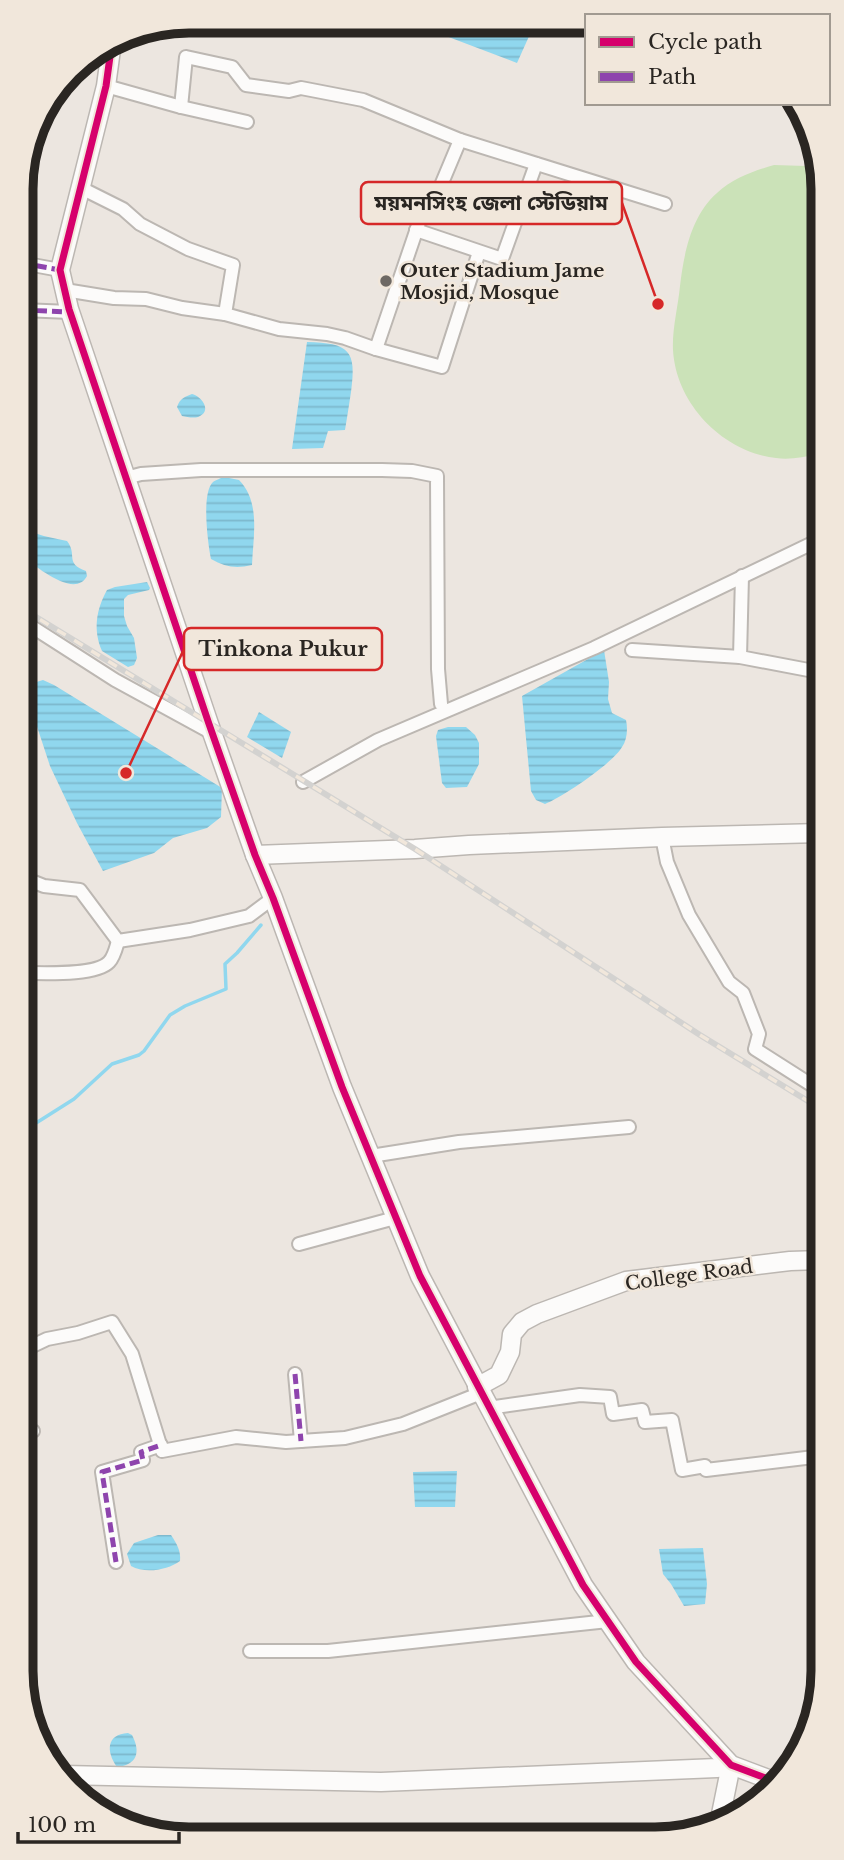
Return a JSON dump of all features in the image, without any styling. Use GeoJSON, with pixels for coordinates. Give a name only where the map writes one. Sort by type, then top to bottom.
{"type":"FeatureCollection","features":[{"type":"Feature","properties":{"kind":"street"},"geometry":{"type":"LineString","coordinates":[[110,54],[106,86],[61,270],[65,290],[70,312],[212,733],[342,1087],[420,1276],[583,1584],[636,1662],[731,1765],[767,1779]]}},
{"type":"Feature","properties":{"kind":"street"},"geometry":{"type":"LineString","coordinates":[[181,107],[186,57],[232,67],[246,85],[289,90],[302,88],[363,100],[460,140],[665,204]]}},
{"type":"Feature","properties":{"kind":"street"},"geometry":{"type":"LineString","coordinates":[[106,86],[247,122]]}},
{"type":"Feature","properties":{"kind":"street"},"geometry":{"type":"LineString","coordinates":[[376,349],[426,199],[434,202],[460,140]]}},
{"type":"Feature","properties":{"kind":"street"},"geometry":{"type":"LineString","coordinates":[[416,230],[502,260],[536,164]]}},
{"type":"Feature","properties":{"kind":"street"},"geometry":{"type":"LineString","coordinates":[[80,188],[123,209],[140,224],[188,249],[233,265],[225,314]]}},
{"type":"Feature","properties":{"kind":"street"},"geometry":{"type":"LineString","coordinates":[[65,290],[114,298],[146,299],[182,308],[225,314],[279,329],[327,334],[442,367],[479,251]]}},
{"type":"Feature","properties":{"kind":"street"},"geometry":{"type":"LineString","coordinates":[[34,265],[61,270]]}},
{"type":"Feature","properties":{"kind":"street"},"geometry":{"type":"LineString","coordinates":[[34,310],[70,312]]}},
{"type":"Feature","properties":{"kind":"street"},"geometry":{"type":"LineString","coordinates":[[126,478],[141,474],[201,470],[382,470],[412,471],[437,476],[438,668],[441,704]]}},
{"type":"Feature","properties":{"kind":"street"},"geometry":{"type":"LineString","coordinates":[[303,782],[379,740],[594,648],[811,544]]}},
{"type":"Feature","properties":{"kind":"street"},"geometry":{"type":"LineString","coordinates":[[740,657],[743,576]]}},
{"type":"Feature","properties":{"kind":"street"},"geometry":{"type":"LineString","coordinates":[[34,628],[115,680],[212,733]]}},
{"type":"Feature","properties":{"kind":"street"},"geometry":{"type":"LineString","coordinates":[[632,650],[740,657],[811,670]]}},
{"type":"Feature","properties":{"kind":"street"},"geometry":{"type":"LineString","coordinates":[[255,855],[662,836],[811,832]]}},
{"type":"Feature","properties":{"kind":"street"},"geometry":{"type":"LineString","coordinates":[[662,836],[667,862],[689,915],[729,982],[743,993],[759,1034],[755,1049],[810,1084]]}},
{"type":"Feature","properties":{"kind":"street"},"geometry":{"type":"LineString","coordinates":[[34,882],[44,886],[80,890],[118,941]]}},
{"type":"Feature","properties":{"kind":"street"},"geometry":{"type":"LineString","coordinates":[[118,941],[190,930],[249,916],[273,898]]}},
{"type":"Feature","properties":{"kind":"street"},"geometry":{"type":"LineString","coordinates":[[33,974],[78,972],[100,967],[109,962],[118,941]]}},
{"type":"Feature","properties":{"kind":"street"},"geometry":{"type":"LineString","coordinates":[[370,1156],[459,1142],[629,1127]]}},
{"type":"Feature","properties":{"kind":"street"},"geometry":{"type":"LineString","coordinates":[[299,1244],[395,1218]]}},
{"type":"Feature","properties":{"kind":"street","name":"College Road"},"geometry":{"type":"LineString","coordinates":[[482,1396],[499,1375],[510,1352],[512,1334],[522,1322],[537,1314],[626,1281],[810,1260]]}},
{"type":"Feature","properties":{"kind":"street"},"geometry":{"type":"LineString","coordinates":[[33,1346],[47,1339],[78,1334],[111,1322],[132,1354],[162,1451],[236,1437],[286,1442],[345,1438],[402,1424],[482,1396],[580,1395],[610,1397],[613,1415],[642,1410],[645,1422],[672,1420],[682,1470],[705,1466],[706,1470],[810,1457]]}},
{"type":"Feature","properties":{"kind":"street"},"geometry":{"type":"LineString","coordinates":[[295,1374],[301,1441]]}},
{"type":"Feature","properties":{"kind":"street"},"geometry":{"type":"LineString","coordinates":[[116,1562],[102,1472],[143,1460],[141,1452],[160,1445]]}},
{"type":"Feature","properties":{"kind":"street"},"geometry":{"type":"LineString","coordinates":[[250,1651],[328,1651],[608,1621]]}},
{"type":"Feature","properties":{"kind":"street"},"geometry":{"type":"LineString","coordinates":[[73,1775],[381,1782],[717,1768],[731,1765]]}},
{"type":"Feature","properties":{"kind":"street"},"geometry":{"type":"LineString","coordinates":[[721,1812],[731,1765]]}},
{"type":"Feature","properties":{"kind":"green space"},"geometry":{"type":"Polygon","coordinates":[[[774,165],[809,167],[811,189],[811,455],[776,458],[756,454],[738,446],[706,422],[683,389],[676,370],[674,326],[690,236],[708,202],[730,183],[774,165]]]}},
{"type":"Feature","properties":{"kind":"water"},"geometry":{"type":"Polygon","coordinates":[[[438,33],[530,33],[517,63],[438,33]]]}},
{"type":"Feature","properties":{"kind":"water"},"geometry":{"type":"Polygon","coordinates":[[[307,342],[341,347],[351,358],[353,378],[345,430],[328,431],[323,448],[292,449],[307,342]]]}},
{"type":"Feature","properties":{"kind":"water"},"geometry":{"type":"Polygon","coordinates":[[[192,394],[202,400],[205,410],[198,417],[182,416],[178,404],[192,394]]]}},
{"type":"Feature","properties":{"kind":"water"},"geometry":{"type":"Polygon","coordinates":[[[224,477],[239,480],[250,499],[254,521],[252,565],[231,567],[211,559],[206,519],[207,497],[213,482],[224,477]]]}},
{"type":"Feature","properties":{"kind":"water"},"geometry":{"type":"Polygon","coordinates":[[[34,532],[67,541],[72,550],[73,562],[86,571],[87,576],[74,584],[65,583],[34,564],[34,532]]]}},
{"type":"Feature","properties":{"kind":"water"},"geometry":{"type":"Polygon","coordinates":[[[147,582],[149,590],[128,595],[124,599],[124,616],[134,638],[137,658],[134,665],[128,667],[102,651],[97,635],[98,613],[107,590],[147,582]]]}},
{"type":"Feature","properties":{"kind":"water"},"geometry":{"type":"Polygon","coordinates":[[[604,650],[609,682],[608,699],[612,713],[626,720],[625,741],[617,754],[598,770],[545,804],[536,800],[531,791],[522,696],[604,650]]]}},
{"type":"Feature","properties":{"kind":"water"},"geometry":{"type":"Polygon","coordinates":[[[43,680],[54,685],[222,788],[221,817],[207,828],[173,838],[154,853],[103,871],[50,766],[34,716],[34,683],[43,680]]]}},
{"type":"Feature","properties":{"kind":"water"},"geometry":{"type":"Polygon","coordinates":[[[259,712],[291,732],[282,758],[247,737],[259,712]]]}},
{"type":"Feature","properties":{"kind":"water"},"geometry":{"type":"Polygon","coordinates":[[[466,727],[479,743],[479,764],[467,787],[446,788],[442,783],[436,736],[438,730],[466,727]]]}},
{"type":"Feature","properties":{"kind":"water"},"geometry":{"type":"Polygon","coordinates":[[[457,1471],[455,1507],[415,1507],[413,1472],[457,1471]]]}},
{"type":"Feature","properties":{"kind":"water"},"geometry":{"type":"Polygon","coordinates":[[[158,1535],[171,1535],[178,1548],[180,1561],[156,1570],[131,1566],[127,1554],[134,1543],[158,1535]]]}},
{"type":"Feature","properties":{"kind":"water"},"geometry":{"type":"Polygon","coordinates":[[[703,1548],[707,1584],[705,1604],[684,1606],[663,1574],[659,1549],[703,1548]]]}},
{"type":"Feature","properties":{"kind":"water"},"geometry":{"type":"Polygon","coordinates":[[[128,1733],[135,1741],[135,1757],[129,1764],[117,1767],[111,1756],[110,1745],[115,1737],[128,1733]]]}},
{"type":"Feature","properties":{"kind":"waterway"},"geometry":{"type":"LineString","coordinates":[[33,1125],[74,1099],[112,1064],[144,1051],[170,1015],[226,989],[225,964],[261,925]]}},
{"type":"Feature","properties":{"kind":"railway"},"geometry":{"type":"LineString","coordinates":[[34,616],[415,849],[700,1035],[810,1103]]}},
{"type":"Feature","properties":{"kind":"marked path"},"geometry":{"type":"LineString","coordinates":[[34,265],[60,270]]}},
{"type":"Feature","properties":{"kind":"marked path"},"geometry":{"type":"LineString","coordinates":[[34,310],[70,312]]}},
{"type":"Feature","properties":{"kind":"marked path"},"geometry":{"type":"LineString","coordinates":[[295,1374],[301,1441]]}},
{"type":"Feature","properties":{"kind":"marked path"},"geometry":{"type":"LineString","coordinates":[[116,1562],[102,1472],[143,1460],[141,1452],[161,1445]]}},
{"type":"Feature","properties":{"kind":"cycle path"},"geometry":{"type":"LineString","coordinates":[[110,54],[106,86],[60,270],[69,309],[209,724],[342,1087],[420,1276],[583,1585],[636,1662],[731,1765],[767,1779]]}},
{"type":"Feature","properties":{"kind":"place","name":"Outer Stadium Jame Mosjid, Mosque"},"geometry":{"type":"Point","coordinates":[386,281]}},
{"type":"Feature","properties":{"kind":"place","name":"ময়মনসিংহ জেলা স্টেডিয়াম"},"geometry":{"type":"Point","coordinates":[658,304]}},
{"type":"Feature","properties":{"kind":"place","name":"Tinkona Pukur"},"geometry":{"type":"Point","coordinates":[126,773]}}]}
